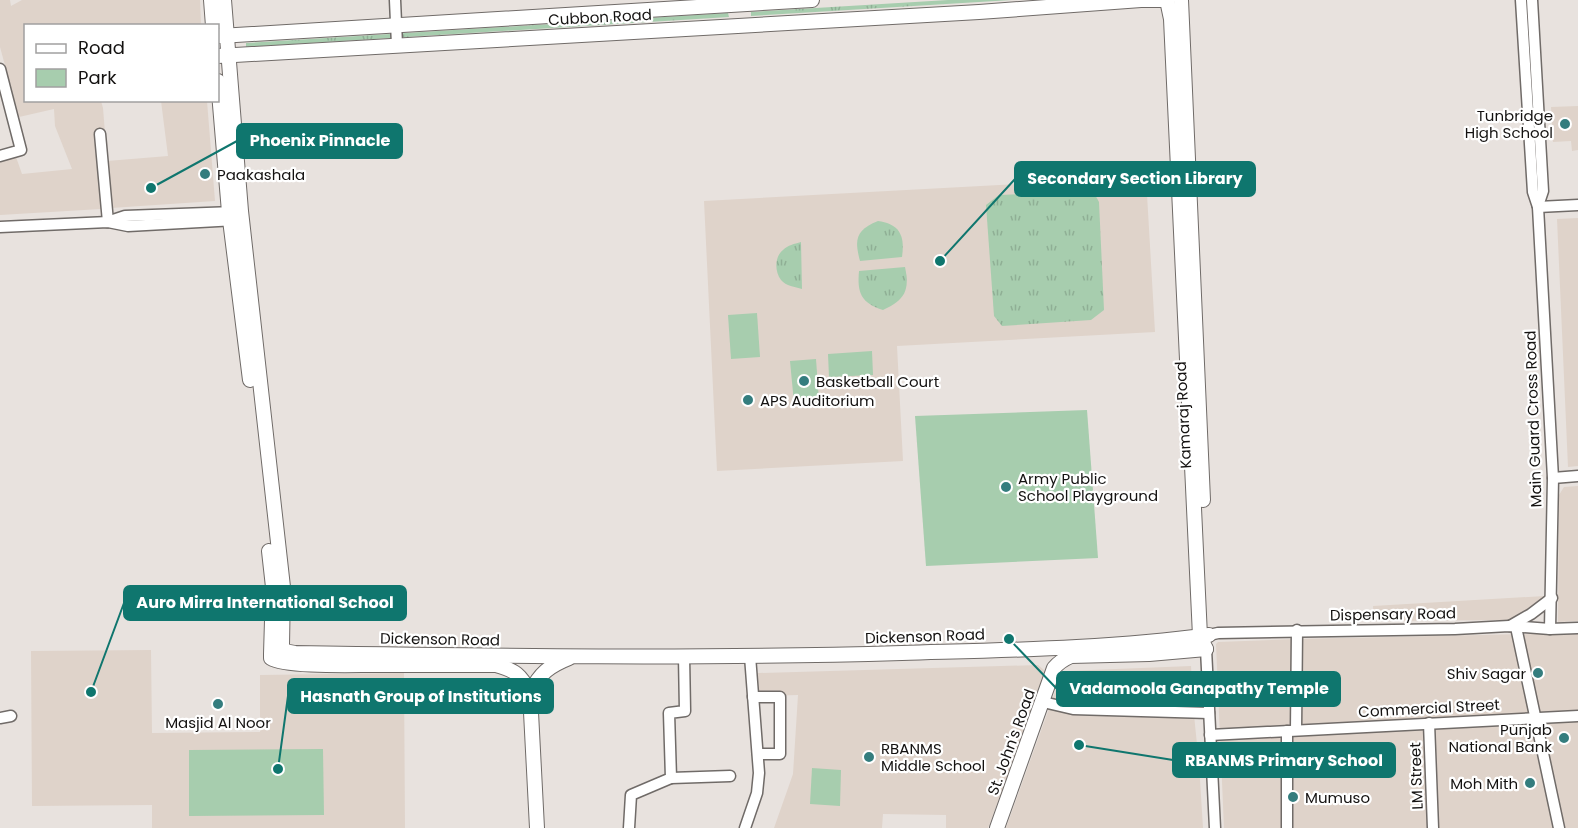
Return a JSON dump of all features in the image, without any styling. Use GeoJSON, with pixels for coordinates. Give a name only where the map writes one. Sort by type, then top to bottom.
{"type":"FeatureCollection","features":[{"type":"Feature","properties":{"kind":"main road"},"geometry":{"type":"LineString","coordinates":[[210,0],[213,24]]}},
{"type":"Feature","properties":{"kind":"main road","name":"Dickenson Road"},"geometry":{"type":"LineString","coordinates":[[224,0],[223,56],[235,216],[254,410],[278,587],[272,658],[288,663],[324,659],[813,656],[1038,649],[1182,639],[1205,640]]}},
{"type":"Feature","properties":{"kind":"main road","name":"Cubbon Road"},"geometry":{"type":"LineString","coordinates":[[222,35],[812,0]]}},
{"type":"Feature","properties":{"kind":"main road","name":"Cubbon Road"},"geometry":{"type":"LineString","coordinates":[[223,56],[1165,0]]}},
{"type":"Feature","properties":{"kind":"main road","name":"Kamaraj Road"},"geometry":{"type":"LineString","coordinates":[[1165,0],[1171,19],[1182,160],[1205,640]]}},
{"type":"Feature","properties":{"kind":"main road","name":"Kamaraj Road"},"geometry":{"type":"LineString","coordinates":[[1181,0],[1182,160]]}},
{"type":"Feature","properties":{"kind":"main road"},"geometry":{"type":"LineString","coordinates":[[737,4],[738,26]]}},
{"type":"Feature","properties":{"kind":"main road"},"geometry":{"type":"LineString","coordinates":[[649,9],[651,31]]}},
{"type":"Feature","properties":{"kind":"main road","name":"Dickenson Road"},"geometry":{"type":"LineString","coordinates":[[219,89],[235,216]]}},
{"type":"Feature","properties":{"kind":"main road"},"geometry":{"type":"LineString","coordinates":[[1038,649],[1050,656],[1054,668],[1065,658],[1071,656],[1139,655],[1205,640]]}},
{"type":"Feature","properties":{"kind":"main road"},"geometry":{"type":"LineString","coordinates":[[537,828],[530,693],[541,674],[572,656]]}},
{"type":"Feature","properties":{"kind":"main road","name":"Dickenson Road"},"geometry":{"type":"LineString","coordinates":[[422,660],[509,669],[520,676],[530,693]]}},
{"type":"Feature","properties":{"kind":"main road","name":"St. John's Road"},"geometry":{"type":"LineString","coordinates":[[997,828],[1054,668]]}},
{"type":"Feature","properties":{"kind":"street"},"geometry":{"type":"LineString","coordinates":[[395,0],[397,45]]}},
{"type":"Feature","properties":{"kind":"street"},"geometry":{"type":"LineString","coordinates":[[1516,0],[1521,5]]}},
{"type":"Feature","properties":{"kind":"street","name":"Main Guard Cross Road"},"geometry":{"type":"LineString","coordinates":[[1532,0],[1543,191],[1538,207]]}},
{"type":"Feature","properties":{"kind":"street","name":"Main Guard Cross Road"},"geometry":{"type":"LineString","coordinates":[[1521,5],[1533,192],[1538,207],[1553,478],[1551,630]]}},
{"type":"Feature","properties":{"kind":"street"},"geometry":{"type":"LineString","coordinates":[[0,69],[21,150],[0,156]]}},
{"type":"Feature","properties":{"kind":"street"},"geometry":{"type":"LineString","coordinates":[[100,134],[108,222]]}},
{"type":"Feature","properties":{"kind":"street"},"geometry":{"type":"LineString","coordinates":[[1538,207],[1578,205]]}},
{"type":"Feature","properties":{"kind":"street"},"geometry":{"type":"LineString","coordinates":[[0,227],[108,222],[125,216],[235,216]]}},
{"type":"Feature","properties":{"kind":"street"},"geometry":{"type":"LineString","coordinates":[[1553,478],[1578,476]]}},
{"type":"Feature","properties":{"kind":"street"},"geometry":{"type":"LineString","coordinates":[[1552,598],[1512,626],[1558,828]]}},
{"type":"Feature","properties":{"kind":"street","name":"Dispensary Road"},"geometry":{"type":"LineString","coordinates":[[1205,640],[1218,633],[1297,630],[1455,629],[1512,626],[1551,630],[1578,628]]}},
{"type":"Feature","properties":{"kind":"street"},"geometry":{"type":"LineString","coordinates":[[1287,828],[1297,630]]}},
{"type":"Feature","properties":{"kind":"street","name":"Kamaraj Road"},"geometry":{"type":"LineString","coordinates":[[1205,640],[1215,828]]}},
{"type":"Feature","properties":{"kind":"street"},"geometry":{"type":"LineString","coordinates":[[671,778],[669,713],[685,711],[684,656]]}},
{"type":"Feature","properties":{"kind":"street"},"geometry":{"type":"LineString","coordinates":[[745,828],[757,793],[759,773],[750,656]]}},
{"type":"Feature","properties":{"kind":"street"},"geometry":{"type":"LineString","coordinates":[[753,697],[780,697],[780,754],[758,754]]}},
{"type":"Feature","properties":{"kind":"street"},"geometry":{"type":"LineString","coordinates":[[1043,702],[1073,709],[1209,712]]}},
{"type":"Feature","properties":{"kind":"street","name":"Commercial Street"},"geometry":{"type":"LineString","coordinates":[[1210,735],[1578,716]]}},
{"type":"Feature","properties":{"kind":"street","name":"LM Street"},"geometry":{"type":"LineString","coordinates":[[1429,723],[1434,828]]}},
{"type":"Feature","properties":{"kind":"street"},"geometry":{"type":"LineString","coordinates":[[629,828],[631,795],[671,778],[730,777]]}},
{"type":"Feature","properties":{"kind":"shaded area"},"geometry":{"type":"Polygon","coordinates":[[[0,0],[10,0],[11,6],[22,0],[200,0],[201,24],[24,24],[24,102],[101,102],[105,133],[95,134],[101,209],[0,215],[0,161],[16,157],[22,174],[72,169],[55,126],[54,109],[19,117],[0,47],[0,0]]]}},
{"type":"Feature","properties":{"kind":"shaded area"},"geometry":{"type":"Polygon","coordinates":[[[161,102],[207,102],[215,201],[111,208],[107,161],[168,156],[161,102]]]}},
{"type":"Feature","properties":{"kind":"shaded area","name":"Tunbridge High School"},"geometry":{"type":"Polygon","coordinates":[[[1578,106],[1578,150],[1572,151],[1571,141],[1553,142],[1551,107],[1578,106]]]}},
{"type":"Feature","properties":{"kind":"shaded area"},"geometry":{"type":"Polygon","coordinates":[[[1146,177],[1155,332],[897,346],[903,461],[717,471],[704,201],[1146,177]]]}},
{"type":"Feature","properties":{"kind":"shaded area"},"geometry":{"type":"Polygon","coordinates":[[[1578,218],[1578,466],[1568,467],[1557,219],[1578,218]]]}},
{"type":"Feature","properties":{"kind":"shaded area"},"geometry":{"type":"Polygon","coordinates":[[[1578,486],[1578,621],[1558,622],[1559,495],[1564,487],[1578,486]]]}},
{"type":"Feature","properties":{"kind":"shaded area"},"geometry":{"type":"Polygon","coordinates":[[[1545,596],[1513,620],[1374,621],[1373,606],[1545,596]]]}},
{"type":"Feature","properties":{"kind":"shaded area"},"geometry":{"type":"Polygon","coordinates":[[[1578,633],[1578,828],[1224,828],[1216,644],[1218,642],[1578,633]]]}},
{"type":"Feature","properties":{"kind":"shaded area"},"geometry":{"type":"Polygon","coordinates":[[[151,650],[152,733],[260,732],[260,675],[404,673],[405,828],[152,828],[152,805],[32,806],[31,651],[151,650]]]}},
{"type":"Feature","properties":{"kind":"shaded area"},"geometry":{"type":"Polygon","coordinates":[[[1038,665],[1044,670],[1044,677],[988,828],[946,828],[946,815],[883,814],[882,828],[774,828],[793,774],[798,695],[759,696],[758,673],[1038,665]]]}},
{"type":"Feature","properties":{"kind":"shaded area"},"geometry":{"type":"Polygon","coordinates":[[[1191,666],[1203,828],[1006,828],[1060,678],[1066,671],[1191,666]]]}},
{"type":"Feature","properties":{"kind":"green space"},"geometry":{"type":"Polygon","coordinates":[[[948,0],[1012,0],[751,16],[751,12],[948,0]]]}},
{"type":"Feature","properties":{"kind":"green space"},"geometry":{"type":"Polygon","coordinates":[[[728,13],[729,17],[246,47],[246,43],[728,13]]]}},
{"type":"Feature","properties":{"kind":"green space"},"geometry":{"type":"Polygon","coordinates":[[[1093,191],[1099,202],[1104,310],[1091,320],[1002,326],[994,316],[986,205],[999,195],[1093,191]]]}},
{"type":"Feature","properties":{"kind":"green space"},"geometry":{"type":"Polygon","coordinates":[[[878,221],[891,225],[899,232],[903,243],[902,257],[860,261],[857,247],[858,236],[865,228],[878,221]]]}},
{"type":"Feature","properties":{"kind":"green space"},"geometry":{"type":"Polygon","coordinates":[[[801,242],[802,289],[783,282],[776,268],[780,253],[785,248],[801,242]]]}},
{"type":"Feature","properties":{"kind":"green space"},"geometry":{"type":"Polygon","coordinates":[[[905,267],[906,288],[896,302],[883,310],[870,304],[862,296],[859,271],[905,267]]]}},
{"type":"Feature","properties":{"kind":"green space"},"geometry":{"type":"Polygon","coordinates":[[[757,313],[760,357],[731,359],[728,315],[757,313]]]}},
{"type":"Feature","properties":{"kind":"green space","name":"Basketball Court"},"geometry":{"type":"Polygon","coordinates":[[[872,351],[873,375],[829,377],[828,354],[872,351]]]}},
{"type":"Feature","properties":{"kind":"green space","name":"Basketball Court"},"geometry":{"type":"Polygon","coordinates":[[[816,359],[819,401],[794,403],[790,361],[816,359]]]}},
{"type":"Feature","properties":{"kind":"green space","name":"Army Public School Playground"},"geometry":{"type":"Polygon","coordinates":[[[1087,410],[1098,558],[926,566],[915,416],[1087,410]]]}},
{"type":"Feature","properties":{"kind":"green space"},"geometry":{"type":"Polygon","coordinates":[[[323,749],[324,815],[189,816],[189,750],[323,749]]]}},
{"type":"Feature","properties":{"kind":"green space"},"geometry":{"type":"Polygon","coordinates":[[[812,768],[841,770],[840,806],[810,804],[812,768]]]}},
{"type":"Feature","properties":{"kind":"place","name":"Tunbridge High School"},"geometry":{"type":"Point","coordinates":[1565,124]}},
{"type":"Feature","properties":{"kind":"place","name":"Paakashala"},"geometry":{"type":"Point","coordinates":[205,174]}},
{"type":"Feature","properties":{"kind":"place","name":"Phoenix Pinnacle"},"geometry":{"type":"Point","coordinates":[151,188]}},
{"type":"Feature","properties":{"kind":"place","name":"Secondary Section Library"},"geometry":{"type":"Point","coordinates":[940,261]}},
{"type":"Feature","properties":{"kind":"place","name":"Basketball Court"},"geometry":{"type":"Point","coordinates":[804,381]}},
{"type":"Feature","properties":{"kind":"place","name":"APS Auditorium"},"geometry":{"type":"Point","coordinates":[748,400]}},
{"type":"Feature","properties":{"kind":"place","name":"Army Public School Playground"},"geometry":{"type":"Point","coordinates":[1006,487]}},
{"type":"Feature","properties":{"kind":"place","name":"Vadamoola Ganapathy Temple"},"geometry":{"type":"Point","coordinates":[1009,639]}},
{"type":"Feature","properties":{"kind":"place","name":"Shiv Sagar"},"geometry":{"type":"Point","coordinates":[1538,673]}},
{"type":"Feature","properties":{"kind":"place","name":"Auro Mirra International School"},"geometry":{"type":"Point","coordinates":[91,692]}},
{"type":"Feature","properties":{"kind":"place","name":"Masjid Al Noor"},"geometry":{"type":"Point","coordinates":[218,704]}},
{"type":"Feature","properties":{"kind":"place","name":"Punjab National Bank"},"geometry":{"type":"Point","coordinates":[1564,738]}},
{"type":"Feature","properties":{"kind":"place","name":"RBANMS Primary School"},"geometry":{"type":"Point","coordinates":[1079,745]}},
{"type":"Feature","properties":{"kind":"place","name":"RBANMS Middle School"},"geometry":{"type":"Point","coordinates":[869,757]}},
{"type":"Feature","properties":{"kind":"place","name":"Hasnath Group of Institutions"},"geometry":{"type":"Point","coordinates":[278,769]}},
{"type":"Feature","properties":{"kind":"place","name":"Moh Mith"},"geometry":{"type":"Point","coordinates":[1530,783]}},
{"type":"Feature","properties":{"kind":"place","name":"Mumuso"},"geometry":{"type":"Point","coordinates":[1293,797]}}]}
